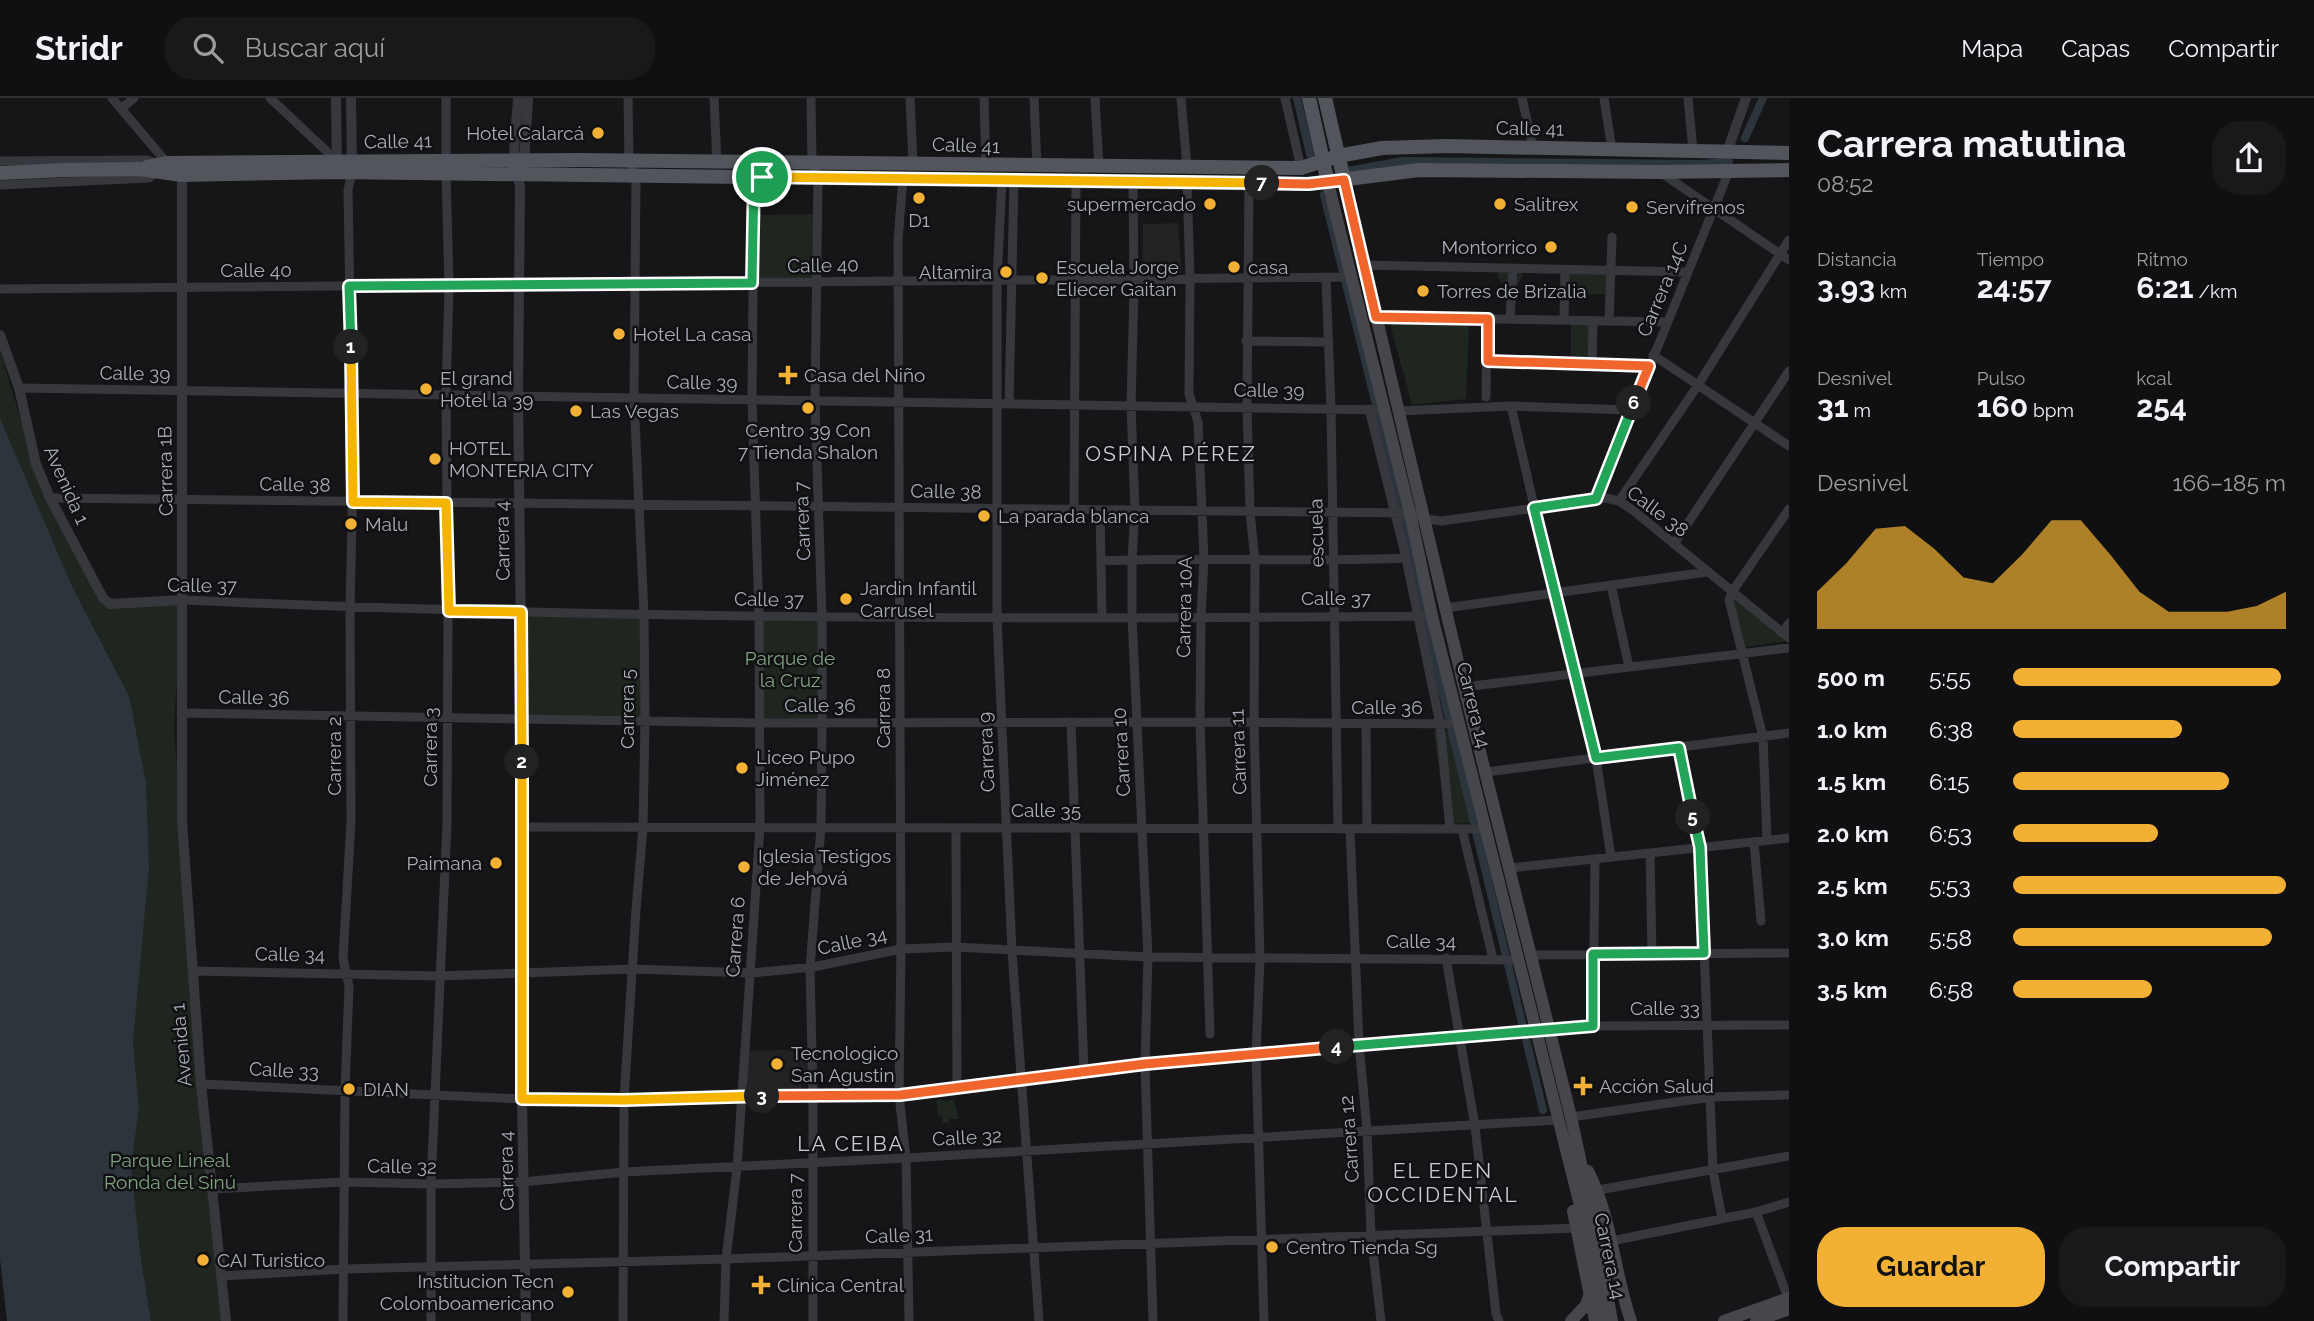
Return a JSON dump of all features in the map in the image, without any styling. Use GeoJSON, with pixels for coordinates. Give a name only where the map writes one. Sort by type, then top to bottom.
{"type":"FeatureCollection","features":[{"type":"Feature","properties":{"kind":"main road","name":"Carrera 14"},"geometry":{"type":"LineString","coordinates":[[1309,98],[1423,616],[1457,724],[1474,829],[1537,1029],[1571,1117],[1580,1156],[1586,1231],[1605,1321]]}},
{"type":"Feature","properties":{"kind":"main road","name":"Carrera 14"},"geometry":{"type":"LineString","coordinates":[[1325,98],[1445,608],[1531,955],[1537,1029],[1557,1120],[1612,1321]]}},
{"type":"Feature","properties":{"kind":"main road","name":"Calle 41"},"geometry":{"type":"LineString","coordinates":[[0,173],[154,166],[520,167],[629,161],[717,169],[754,177],[1133,181],[1187,174],[1301,168],[1338,156],[1382,148],[1533,147],[1789,153]]}},
{"type":"Feature","properties":{"kind":"main road","name":"Calle 41"},"geometry":{"type":"LineString","coordinates":[[520,167],[636,176],[812,162],[1099,166],[1248,183],[1328,183],[1384,173],[1450,170],[1786,172]]}},
{"type":"Feature","properties":{"kind":"main road","name":"Calle 41"},"geometry":{"type":"LineString","coordinates":[[154,166],[182,176],[344,166]]}},
{"type":"Feature","properties":{"kind":"main road"},"geometry":{"type":"LineString","coordinates":[[1580,1156],[1598,1190],[1620,1286],[1632,1321]]}},
{"type":"Feature","properties":{"kind":"main road"},"geometry":{"type":"LineString","coordinates":[[1586,1231],[1595,1321]]}},
{"type":"Feature","properties":{"kind":"main road"},"geometry":{"type":"LineString","coordinates":[[1572,1321],[1586,1305],[1590,1292]]}},
{"type":"Feature","properties":{"kind":"main road"},"geometry":{"type":"LineString","coordinates":[[1724,1321],[1789,1298]]}},
{"type":"Feature","properties":{"kind":"main road"},"geometry":{"type":"LineString","coordinates":[[1756,1321],[1789,1309]]}},
{"type":"Feature","properties":{"kind":"main road"},"geometry":{"type":"LineString","coordinates":[[1605,1321],[1620,1321]]}},
{"type":"Feature","properties":{"kind":"street"},"geometry":{"type":"LineString","coordinates":[[0,185],[149,178],[154,166],[156,148],[111,98]]}},
{"type":"Feature","properties":{"kind":"street"},"geometry":{"type":"LineString","coordinates":[[121,109],[134,98]]}},
{"type":"Feature","properties":{"kind":"street"},"geometry":{"type":"LineString","coordinates":[[270,98],[344,166],[348,190]]}},
{"type":"Feature","properties":{"kind":"street","name":"Carrera 2"},"geometry":{"type":"LineString","coordinates":[[336,98],[348,190],[353,502],[350,608],[351,822],[343,959],[349,986],[345,1091],[343,1321]]}},
{"type":"Feature","properties":{"kind":"street","name":"Carrera 2"},"geometry":{"type":"LineString","coordinates":[[344,166],[351,98]]}},
{"type":"Feature","properties":{"kind":"street","name":"Carrera 3"},"geometry":{"type":"LineString","coordinates":[[431,1321],[432,1184],[447,824],[449,611],[446,395],[449,285],[446,98]]}},
{"type":"Feature","properties":{"kind":"street","name":"Carrera 4"},"geometry":{"type":"LineString","coordinates":[[518,98],[521,973],[526,1321]]}},
{"type":"Feature","properties":{"kind":"street","name":"Carrera 4"},"geometry":{"type":"LineString","coordinates":[[520,167],[528,98]]}},
{"type":"Feature","properties":{"kind":"street","name":"Carrera 5"},"geometry":{"type":"LineString","coordinates":[[623,1321],[624,1100],[643,827],[645,722],[644,614],[634,398],[636,176],[629,161],[628,98]]}},
{"type":"Feature","properties":{"kind":"street"},"geometry":{"type":"LineString","coordinates":[[714,98],[717,169]]}},
{"type":"Feature","properties":{"kind":"street","name":"Carrera 7"},"geometry":{"type":"LineString","coordinates":[[811,98],[812,162],[818,177],[815,401],[822,618],[821,827],[810,968],[813,1321]]}},
{"type":"Feature","properties":{"kind":"street"},"geometry":{"type":"LineString","coordinates":[[901,179],[914,163],[911,98]]}},
{"type":"Feature","properties":{"kind":"street"},"geometry":{"type":"LineString","coordinates":[[984,98],[986,166]]}},
{"type":"Feature","properties":{"kind":"street"},"geometry":{"type":"LineString","coordinates":[[1034,98],[1037,166]]}},
{"type":"Feature","properties":{"kind":"street"},"geometry":{"type":"LineString","coordinates":[[1095,98],[1099,166]]}},
{"type":"Feature","properties":{"kind":"street","name":"Carrera 10A"},"geometry":{"type":"LineString","coordinates":[[1181,98],[1187,174],[1190,279],[1189,394],[1198,422],[1204,559],[1200,617],[1200,722],[1210,1034]]}},
{"type":"Feature","properties":{"kind":"street"},"geometry":{"type":"LineString","coordinates":[[1285,98],[1301,168]]}},
{"type":"Feature","properties":{"kind":"street"},"geometry":{"type":"LineString","coordinates":[[1522,98],[1533,147]]}},
{"type":"Feature","properties":{"kind":"street"},"geometry":{"type":"LineString","coordinates":[[1604,98],[1612,150]]}},
{"type":"Feature","properties":{"kind":"street"},"geometry":{"type":"LineString","coordinates":[[1688,98],[1693,150]]}},
{"type":"Feature","properties":{"kind":"street"},"geometry":{"type":"LineString","coordinates":[[1727,152],[1746,98]]}},
{"type":"Feature","properties":{"kind":"street"},"geometry":{"type":"LineString","coordinates":[[154,166],[156,148]]}},
{"type":"Feature","properties":{"kind":"street"},"geometry":{"type":"LineString","coordinates":[[1760,153],[1786,172]]}},
{"type":"Feature","properties":{"kind":"street"},"geometry":{"type":"LineString","coordinates":[[0,161],[154,166]]}},
{"type":"Feature","properties":{"kind":"street","name":"Carrera 14C"},"geometry":{"type":"LineString","coordinates":[[1596,499],[1729,171]]}},
{"type":"Feature","properties":{"kind":"street"},"geometry":{"type":"LineString","coordinates":[[1660,172],[1789,260]]}},
{"type":"Feature","properties":{"kind":"street","name":"Carrera 1B"},"geometry":{"type":"LineString","coordinates":[[182,176],[182,765]]}},
{"type":"Feature","properties":{"kind":"street","name":"Carrera 6"},"geometry":{"type":"LineString","coordinates":[[724,1321],[726,1259],[737,1168],[760,827],[759,616],[752,400],[754,177]]}},
{"type":"Feature","properties":{"kind":"street","name":"Carrera 8"},"geometry":{"type":"LineString","coordinates":[[901,179],[898,282],[900,1095],[906,1158],[909,1321]]}},
{"type":"Feature","properties":{"kind":"street"},"geometry":{"type":"LineString","coordinates":[[1008,180],[1012,281],[1009,404]]}},
{"type":"Feature","properties":{"kind":"street","name":"Carrera 9"},"geometry":{"type":"LineString","coordinates":[[1008,180],[998,281],[997,617],[1012,952],[1039,1321]]}},
{"type":"Feature","properties":{"kind":"street"},"geometry":{"type":"LineString","coordinates":[[1074,510],[1076,180]]}},
{"type":"Feature","properties":{"kind":"street","name":"Carrera 10"},"geometry":{"type":"LineString","coordinates":[[1133,181],[1131,406],[1135,510],[1132,617],[1148,957],[1145,1064],[1153,1321]]}},
{"type":"Feature","properties":{"kind":"street","name":"Carrera 11"},"geometry":{"type":"LineString","coordinates":[[1248,183],[1247,407],[1250,512],[1255,561],[1254,722],[1260,958],[1256,1056],[1264,1321]]}},
{"type":"Feature","properties":{"kind":"street"},"geometry":{"type":"LineString","coordinates":[[1609,321],[1612,237]]}},
{"type":"Feature","properties":{"kind":"street"},"geometry":{"type":"LineString","coordinates":[[1619,500],[1698,385],[1789,240]]}},
{"type":"Feature","properties":{"kind":"street"},"geometry":{"type":"LineString","coordinates":[[1364,265],[1688,272]]}},
{"type":"Feature","properties":{"kind":"street"},"geometry":{"type":"LineString","coordinates":[[1510,319],[1513,268]]}},
{"type":"Feature","properties":{"kind":"street"},"geometry":{"type":"LineString","coordinates":[[1564,320],[1565,270]]}},
{"type":"Feature","properties":{"kind":"street","name":"Calle 40"},"geometry":{"type":"LineString","coordinates":[[0,289],[1349,277]]}},
{"type":"Feature","properties":{"kind":"street","name":"escuela"},"geometry":{"type":"LineString","coordinates":[[1330,278],[1338,829]]}},
{"type":"Feature","properties":{"kind":"street"},"geometry":{"type":"LineString","coordinates":[[1376,317],[1667,323]]}},
{"type":"Feature","properties":{"kind":"street"},"geometry":{"type":"LineString","coordinates":[[1486,397],[1488,319]]}},
{"type":"Feature","properties":{"kind":"street"},"geometry":{"type":"LineString","coordinates":[[1592,364],[1593,321]]}},
{"type":"Feature","properties":{"kind":"street","name":"Avenida 1"},"geometry":{"type":"LineString","coordinates":[[0,335],[19,388],[29,439],[50,498],[106,603]]}},
{"type":"Feature","properties":{"kind":"street"},"geometry":{"type":"LineString","coordinates":[[1246,341],[1329,342]]}},
{"type":"Feature","properties":{"kind":"street"},"geometry":{"type":"LineString","coordinates":[[1653,355],[1789,446]]}},
{"type":"Feature","properties":{"kind":"street"},"geometry":{"type":"LineString","coordinates":[[1488,361],[1649,366]]}},
{"type":"Feature","properties":{"kind":"street"},"geometry":{"type":"LineString","coordinates":[[1674,544],[1789,372]]}},
{"type":"Feature","properties":{"kind":"street","name":"Calle 39"},"geometry":{"type":"LineString","coordinates":[[19,388],[1376,409]]}},
{"type":"Feature","properties":{"kind":"street"},"geometry":{"type":"LineString","coordinates":[[1399,411],[1511,407],[1631,410]]}},
{"type":"Feature","properties":{"kind":"street"},"geometry":{"type":"LineString","coordinates":[[1511,407],[1596,758],[1611,857]]}},
{"type":"Feature","properties":{"kind":"street","name":"Calle 38"},"geometry":{"type":"LineString","coordinates":[[50,498],[1401,513],[1442,521],[1596,499],[1619,500],[1786,635]]}},
{"type":"Feature","properties":{"kind":"street"},"geometry":{"type":"LineString","coordinates":[[1767,840],[1763,737],[1730,605],[1732,592],[1789,509]]}},
{"type":"Feature","properties":{"kind":"street"},"geometry":{"type":"LineString","coordinates":[[1100,510],[1102,617]]}},
{"type":"Feature","properties":{"kind":"street"},"geometry":{"type":"LineString","coordinates":[[1401,513],[1406,558],[1423,616],[1442,725],[1450,830]]}},
{"type":"Feature","properties":{"kind":"street"},"geometry":{"type":"LineString","coordinates":[[1102,561],[1334,561],[1406,558]]}},
{"type":"Feature","properties":{"kind":"street"},"geometry":{"type":"LineString","coordinates":[[1445,608],[1707,572]]}},
{"type":"Feature","properties":{"kind":"street"},"geometry":{"type":"LineString","coordinates":[[1611,585],[1629,667]]}},
{"type":"Feature","properties":{"kind":"street","name":"Calle 37"},"geometry":{"type":"LineString","coordinates":[[106,603],[183,600],[449,611],[822,618],[1423,616]]}},
{"type":"Feature","properties":{"kind":"street"},"geometry":{"type":"LineString","coordinates":[[1786,635],[1789,623]]}},
{"type":"Feature","properties":{"kind":"street"},"geometry":{"type":"LineString","coordinates":[[1464,687],[1789,648]]}},
{"type":"Feature","properties":{"kind":"street","name":"Calle 36"},"geometry":{"type":"LineString","coordinates":[[181,713],[760,723],[1457,724]]}},
{"type":"Feature","properties":{"kind":"street"},"geometry":{"type":"LineString","coordinates":[[1070,722],[1084,1071]]}},
{"type":"Feature","properties":{"kind":"street"},"geometry":{"type":"LineString","coordinates":[[1366,724],[1367,828]]}},
{"type":"Feature","properties":{"kind":"street"},"geometry":{"type":"LineString","coordinates":[[1486,772],[1789,733]]}},
{"type":"Feature","properties":{"kind":"street"},"geometry":{"type":"LineString","coordinates":[[1679,748],[1700,847],[1713,1171],[1722,1218]]}},
{"type":"Feature","properties":{"kind":"street","name":"Avenida 1"},"geometry":{"type":"LineString","coordinates":[[182,765],[182,821],[201,1084],[226,1321]]}},
{"type":"Feature","properties":{"kind":"street","name":"Calle 35"},"geometry":{"type":"LineString","coordinates":[[522,827],[1474,829]]}},
{"type":"Feature","properties":{"kind":"street"},"geometry":{"type":"LineString","coordinates":[[956,828],[957,1089]]}},
{"type":"Feature","properties":{"kind":"street","name":"Carrera 12"},"geometry":{"type":"LineString","coordinates":[[1350,829],[1359,1044],[1367,1130],[1371,1235],[1381,1321]]}},
{"type":"Feature","properties":{"kind":"street"},"geometry":{"type":"LineString","coordinates":[[1474,829],[1495,959]]}},
{"type":"Feature","properties":{"kind":"street"},"geometry":{"type":"LineString","coordinates":[[1510,868],[1789,838]]}},
{"type":"Feature","properties":{"kind":"street"},"geometry":{"type":"LineString","coordinates":[[1754,842],[1761,921]]}},
{"type":"Feature","properties":{"kind":"street"},"geometry":{"type":"LineString","coordinates":[[1650,853],[1651,954]]}},
{"type":"Feature","properties":{"kind":"street"},"geometry":{"type":"LineString","coordinates":[[1593,1026],[1595,859]]}},
{"type":"Feature","properties":{"kind":"street","name":"Calle 34"},"geometry":{"type":"LineString","coordinates":[[193,971],[439,976],[632,969],[751,973],[810,968],[901,949],[955,947],[1148,957],[1514,960]]}},
{"type":"Feature","properties":{"kind":"street"},"geometry":{"type":"LineString","coordinates":[[1531,955],[1789,953]]}},
{"type":"Feature","properties":{"kind":"street"},"geometry":{"type":"LineString","coordinates":[[1446,958],[1475,1126],[1496,1314],[1499,1321]]}},
{"type":"Feature","properties":{"kind":"street","name":"Calle 33"},"geometry":{"type":"LineString","coordinates":[[201,1084],[522,1099],[900,1095],[1145,1064],[1537,1029],[1593,1026],[1789,1025]]}},
{"type":"Feature","properties":{"kind":"street"},"geometry":{"type":"LineString","coordinates":[[1571,1117],[1711,1097],[1789,1095]]}},
{"type":"Feature","properties":{"kind":"street","name":"Calle 32"},"geometry":{"type":"LineString","coordinates":[[211,1189],[344,1182],[523,1182],[624,1172],[737,1168],[1557,1120]]}},
{"type":"Feature","properties":{"kind":"street"},"geometry":{"type":"LineString","coordinates":[[1598,1190],[1789,1156]]}},
{"type":"Feature","properties":{"kind":"street"},"geometry":{"type":"LineString","coordinates":[[1611,1241],[1756,1212],[1789,1202]]}},
{"type":"Feature","properties":{"kind":"street"},"geometry":{"type":"LineString","coordinates":[[1756,1212],[1789,1298]]}},
{"type":"Feature","properties":{"kind":"street","name":"Calle 31"},"geometry":{"type":"LineString","coordinates":[[222,1276],[345,1269],[726,1259],[1488,1231],[1586,1231]]}},
{"type":"Feature","properties":{"kind":"shaded area"},"geometry":{"type":"Polygon","coordinates":[[[1178,223],[1182,273],[1142,271],[1143,224],[1178,223]]]}},
{"type":"Feature","properties":{"kind":"shaded area"},"geometry":{"type":"Polygon","coordinates":[[[0,418],[72,586],[129,696],[146,783],[149,867],[133,1041],[139,1108],[131,1168],[151,1321],[7,1321],[0,1259],[0,418]]]}},
{"type":"Feature","properties":{"kind":"shaded area","name":"Tecnologico San Agustin"},"geometry":{"type":"Polygon","coordinates":[[[811,1049],[811,1077],[801,1078],[802,1096],[741,1096],[745,1051],[811,1049]]]}},
{"type":"Feature","properties":{"kind":"green space"},"geometry":{"type":"Polygon","coordinates":[[[816,214],[814,279],[754,281],[755,215],[816,214]]]}},
{"type":"Feature","properties":{"kind":"green space"},"geometry":{"type":"Polygon","coordinates":[[[1507,269],[1518,270],[1523,275],[1518,285],[1512,284],[1511,302],[1506,302],[1497,274],[1507,269]]]}},
{"type":"Feature","properties":{"kind":"green space"},"geometry":{"type":"Polygon","coordinates":[[[1565,274],[1609,274],[1609,294],[1565,294],[1565,274]]]}},
{"type":"Feature","properties":{"kind":"green space"},"geometry":{"type":"Polygon","coordinates":[[[1571,322],[1591,323],[1591,361],[1571,361],[1571,322]]]}},
{"type":"Feature","properties":{"kind":"green space"},"geometry":{"type":"Polygon","coordinates":[[[1390,324],[1469,325],[1466,399],[1412,405],[1390,324]]]}},
{"type":"Feature","properties":{"kind":"green space","name":"Parque Lineal Ronda del Sinú"},"geometry":{"type":"Polygon","coordinates":[[[0,350],[31,454],[104,603],[182,602],[174,726],[191,971],[223,1321],[151,1321],[131,1168],[139,1108],[133,1041],[129,696],[72,586],[0,418],[0,350]]]}},
{"type":"Feature","properties":{"kind":"green space"},"geometry":{"type":"Polygon","coordinates":[[[1732,597],[1788,641],[1745,647],[1732,597]]]}},
{"type":"Feature","properties":{"kind":"green space"},"geometry":{"type":"Polygon","coordinates":[[[525,616],[640,617],[641,719],[524,715],[525,616]]]}},
{"type":"Feature","properties":{"kind":"green space","name":"Parque de la Cruz"},"geometry":{"type":"Polygon","coordinates":[[[760,619],[820,619],[820,719],[760,720],[760,619]]]}},
{"type":"Feature","properties":{"kind":"green space"},"geometry":{"type":"Polygon","coordinates":[[[1434,731],[1456,731],[1478,823],[1446,824],[1434,731]]]}},
{"type":"Feature","properties":{"kind":"green space"},"geometry":{"type":"Polygon","coordinates":[[[936,1100],[954,1100],[959,1119],[949,1119],[949,1123],[942,1123],[942,1117],[938,1116],[936,1100]]]}},
{"type":"Feature","properties":{"kind":"waterway"},"geometry":{"type":"LineString","coordinates":[[1297,98],[1310,154]]}},
{"type":"Feature","properties":{"kind":"waterway"},"geometry":{"type":"LineString","coordinates":[[1745,138],[1763,98]]}},
{"type":"Feature","properties":{"kind":"waterway"},"geometry":{"type":"LineString","coordinates":[[1347,171],[1403,161],[1729,162]]}},
{"type":"Feature","properties":{"kind":"waterway"},"geometry":{"type":"LineString","coordinates":[[1324,195],[1401,506],[1422,607],[1543,1110]]}},
{"type":"Feature","properties":{"kind":"place","name":"Hotel Calarcá"},"geometry":{"type":"Point","coordinates":[598,133]}},
{"type":"Feature","properties":{"kind":"place","name":"D1"},"geometry":{"type":"Point","coordinates":[919,198]}},
{"type":"Feature","properties":{"kind":"place","name":"supermercado"},"geometry":{"type":"Point","coordinates":[1210,204]}},
{"type":"Feature","properties":{"kind":"place","name":"Salitrex"},"geometry":{"type":"Point","coordinates":[1500,204]}},
{"type":"Feature","properties":{"kind":"place","name":"Servifrenos"},"geometry":{"type":"Point","coordinates":[1632,207]}},
{"type":"Feature","properties":{"kind":"place","name":"Montorrico"},"geometry":{"type":"Point","coordinates":[1551,247]}},
{"type":"Feature","properties":{"kind":"place","name":"casa"},"geometry":{"type":"Point","coordinates":[1234,267]}},
{"type":"Feature","properties":{"kind":"place","name":"Altamira"},"geometry":{"type":"Point","coordinates":[1006,272]}},
{"type":"Feature","properties":{"kind":"place","name":"Escuela Jorge Eliecer Gaitan"},"geometry":{"type":"Point","coordinates":[1042,278]}},
{"type":"Feature","properties":{"kind":"place","name":"Torres de Brizalia"},"geometry":{"type":"Point","coordinates":[1423,291]}},
{"type":"Feature","properties":{"kind":"place","name":"Hotel La casa"},"geometry":{"type":"Point","coordinates":[619,334]}},
{"type":"Feature","properties":{"kind":"place","name":"Casa del Niño"},"geometry":{"type":"Point","coordinates":[788,375]}},
{"type":"Feature","properties":{"kind":"place","name":"El grand Hotel la 39"},"geometry":{"type":"Point","coordinates":[426,389]}},
{"type":"Feature","properties":{"kind":"place","name":"Centro 39 Con 7 Tienda Shalon"},"geometry":{"type":"Point","coordinates":[808,408]}},
{"type":"Feature","properties":{"kind":"place","name":"Las Vegas"},"geometry":{"type":"Point","coordinates":[576,411]}},
{"type":"Feature","properties":{"kind":"place","name":"HOTEL MONTERIA CITY"},"geometry":{"type":"Point","coordinates":[435,459]}},
{"type":"Feature","properties":{"kind":"place","name":"La parada blanca"},"geometry":{"type":"Point","coordinates":[984,516]}},
{"type":"Feature","properties":{"kind":"place","name":"Malu"},"geometry":{"type":"Point","coordinates":[351,524]}},
{"type":"Feature","properties":{"kind":"place","name":"Jardin Infantil Carrusel"},"geometry":{"type":"Point","coordinates":[846,599]}},
{"type":"Feature","properties":{"kind":"place","name":"Liceo Pupo Jiménez"},"geometry":{"type":"Point","coordinates":[742,768]}},
{"type":"Feature","properties":{"kind":"place","name":"Paimana"},"geometry":{"type":"Point","coordinates":[496,863]}},
{"type":"Feature","properties":{"kind":"place","name":"Iglesia Testigos de Jehová"},"geometry":{"type":"Point","coordinates":[744,867]}},
{"type":"Feature","properties":{"kind":"place","name":"Tecnologico San Agustin"},"geometry":{"type":"Point","coordinates":[777,1064]}},
{"type":"Feature","properties":{"kind":"place","name":"Acción Salud"},"geometry":{"type":"Point","coordinates":[1583,1086]}},
{"type":"Feature","properties":{"kind":"place","name":"DIAN"},"geometry":{"type":"Point","coordinates":[349,1089]}},
{"type":"Feature","properties":{"kind":"place","name":"Centro Tienda Sg"},"geometry":{"type":"Point","coordinates":[1272,1247]}},
{"type":"Feature","properties":{"kind":"place","name":"CAI Turistico"},"geometry":{"type":"Point","coordinates":[203,1260]}},
{"type":"Feature","properties":{"kind":"place","name":"Clínica Central"},"geometry":{"type":"Point","coordinates":[761,1285]}},
{"type":"Feature","properties":{"kind":"place","name":"Institucion Tecn Colomboamericano"},"geometry":{"type":"Point","coordinates":[568,1292]}},
{"type":"Feature","properties":{"kind":"district","name":"OSPINA PÉREZ"},"geometry":{"type":"Point","coordinates":[1171,453]}},
{"type":"Feature","properties":{"kind":"district","name":"LA CEIBA"},"geometry":{"type":"Point","coordinates":[851,1143]}},
{"type":"Feature","properties":{"kind":"district","name":"EL EDEN OCCIDENTAL"},"geometry":{"type":"Point","coordinates":[1443,1182]}},
{"type":"Feature","properties":{"kind":"route"},"geometry":{"type":"LineString","coordinates":[[754,177],[762,177],[1308,184],[1344,180],[1376,317],[1488,319],[1488,361],[1649,366],[1596,499],[1534,508],[1596,758],[1679,748],[1700,847],[1704,953],[1593,954],[1593,1026],[1145,1064],[900,1095],[522,1099],[521,612],[449,611],[446,503],[353,502],[354,436],[349,286],[752,283],[754,177]]}}]}
